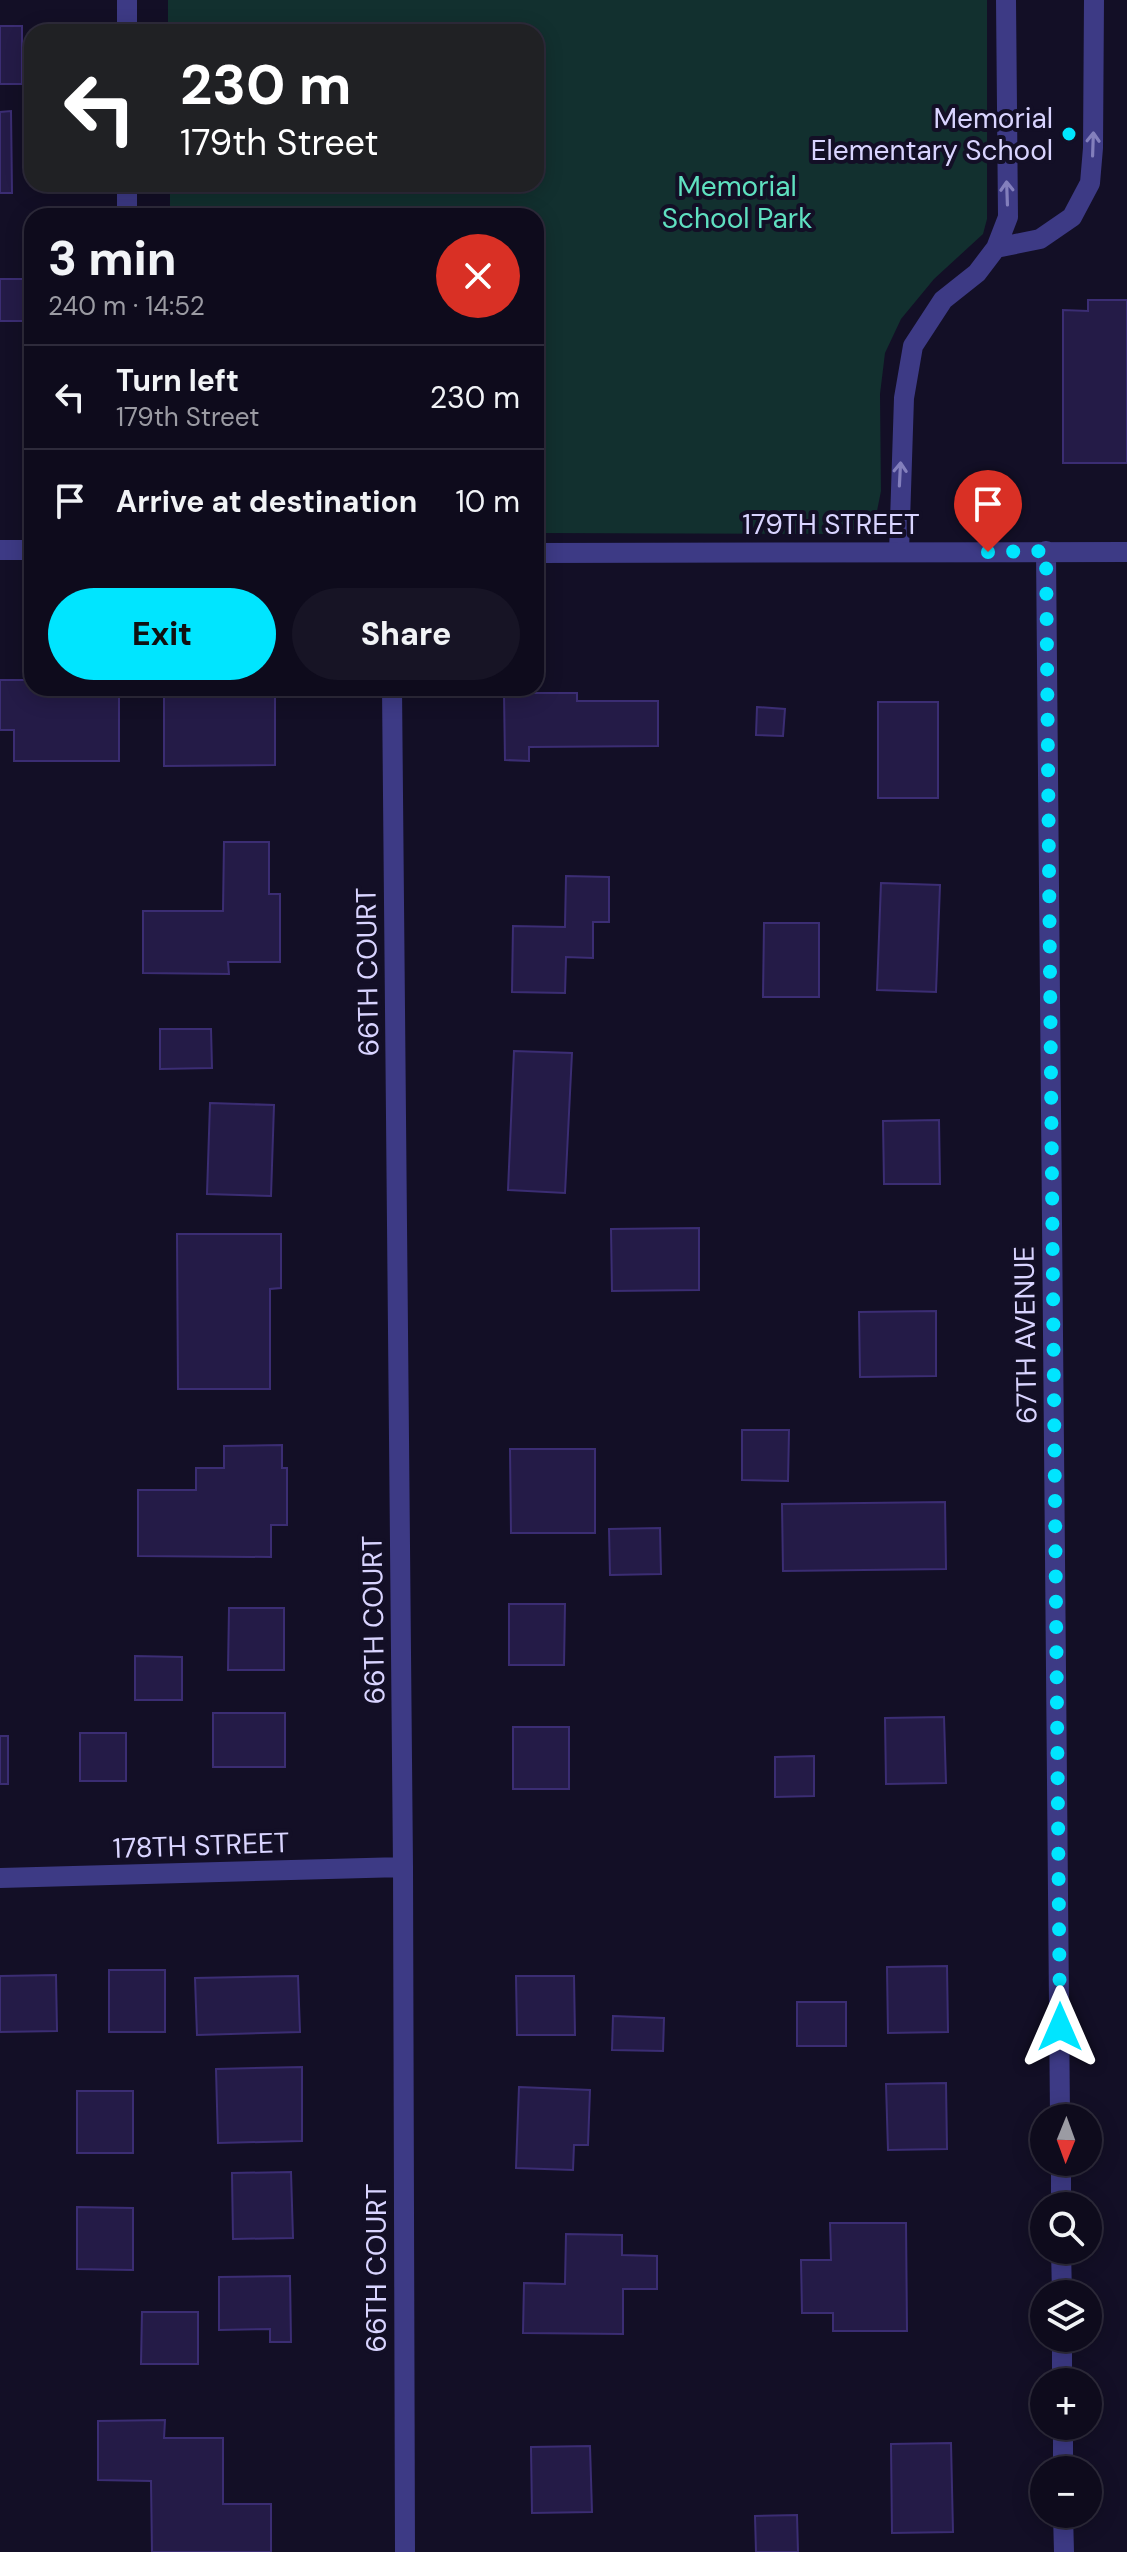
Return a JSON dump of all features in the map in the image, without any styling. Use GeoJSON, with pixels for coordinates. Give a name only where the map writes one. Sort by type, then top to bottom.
{"type":"FeatureCollection","features":[{"type":"Feature","properties":{"kind":"street"},"geometry":{"type":"LineString","coordinates":[[127,0],[127,24]]}},
{"type":"Feature","properties":{"kind":"street"},"geometry":{"type":"LineString","coordinates":[[899,552],[904,398],[913,346],[943,300],[977,273],[996,248],[1008,217],[1006,0]]}},
{"type":"Feature","properties":{"kind":"street"},"geometry":{"type":"LineString","coordinates":[[996,248],[1040,239],[1072,217],[1090,183],[1094,0]]}},
{"type":"Feature","properties":{"kind":"street"},"geometry":{"type":"LineString","coordinates":[[0,550],[24,550]]}},
{"type":"Feature","properties":{"kind":"street","name":"67TH AVENUE"},"geometry":{"type":"LineString","coordinates":[[1046,551],[1060,2104]]}},
{"type":"Feature","properties":{"kind":"street","name":"179TH STREET"},"geometry":{"type":"LineString","coordinates":[[544,553],[1127,552]]}},
{"type":"Feature","properties":{"kind":"street","name":"66TH COURT"},"geometry":{"type":"LineString","coordinates":[[392,696],[403,1867],[405,2552]]}},
{"type":"Feature","properties":{"kind":"street","name":"178TH STREET"},"geometry":{"type":"LineString","coordinates":[[0,1878],[403,1867]]}},
{"type":"Feature","properties":{"kind":"street"},"geometry":{"type":"LineString","coordinates":[[1063,2528],[1064,2552]]}},
{"type":"Feature","properties":{"kind":"green space","name":"Memorial School Park"},"geometry":{"type":"Polygon","coordinates":[[[168,0],[987,0],[987,219],[983,234],[934,279],[901,319],[885,353],[880,394],[881,491],[877,511],[862,527],[844,534],[544,533],[544,208],[170,208],[170,192],[544,192],[544,24],[168,24],[168,0]]]}},
{"type":"Feature","properties":{"kind":"building"},"geometry":{"type":"Polygon","coordinates":[[[0,26],[22,26],[22,84],[0,84],[0,26]]]}},
{"type":"Feature","properties":{"kind":"building"},"geometry":{"type":"Polygon","coordinates":[[[11,111],[12,193],[0,193],[0,112],[11,111]]]}},
{"type":"Feature","properties":{"kind":"building"},"geometry":{"type":"Polygon","coordinates":[[[0,279],[24,279],[24,321],[0,321],[0,279]]]}},
{"type":"Feature","properties":{"kind":"building"},"geometry":{"type":"Polygon","coordinates":[[[1088,300],[1127,300],[1127,463],[1063,463],[1063,310],[1088,311],[1088,300]]]}},
{"type":"Feature","properties":{"kind":"building"},"geometry":{"type":"Polygon","coordinates":[[[0,680],[24,680],[24,696],[119,696],[119,761],[14,761],[14,730],[0,730],[0,680]]]}},
{"type":"Feature","properties":{"kind":"building"},"geometry":{"type":"Polygon","coordinates":[[[577,693],[577,701],[658,701],[658,746],[529,747],[529,761],[505,760],[504,696],[577,693]]]}},
{"type":"Feature","properties":{"kind":"building"},"geometry":{"type":"Polygon","coordinates":[[[164,696],[275,696],[275,765],[164,766],[164,696]]]}},
{"type":"Feature","properties":{"kind":"building"},"geometry":{"type":"Polygon","coordinates":[[[878,702],[938,702],[938,798],[878,798],[878,702]]]}},
{"type":"Feature","properties":{"kind":"building"},"geometry":{"type":"Polygon","coordinates":[[[757,707],[785,709],[783,736],[756,735],[757,707]]]}},
{"type":"Feature","properties":{"kind":"building"},"geometry":{"type":"Polygon","coordinates":[[[224,842],[269,842],[269,894],[280,894],[280,962],[228,962],[229,974],[143,973],[143,911],[223,911],[224,842]]]}},
{"type":"Feature","properties":{"kind":"building"},"geometry":{"type":"Polygon","coordinates":[[[566,876],[609,877],[609,922],[593,922],[593,958],[566,957],[565,993],[512,992],[513,926],[565,927],[566,876]]]}},
{"type":"Feature","properties":{"kind":"building"},"geometry":{"type":"Polygon","coordinates":[[[881,883],[940,885],[936,992],[877,990],[881,883]]]}},
{"type":"Feature","properties":{"kind":"building"},"geometry":{"type":"Polygon","coordinates":[[[764,923],[819,923],[819,997],[763,997],[764,923]]]}},
{"type":"Feature","properties":{"kind":"building"},"geometry":{"type":"Polygon","coordinates":[[[160,1029],[211,1029],[212,1068],[160,1069],[160,1029]]]}},
{"type":"Feature","properties":{"kind":"building"},"geometry":{"type":"Polygon","coordinates":[[[514,1051],[572,1053],[565,1193],[508,1190],[514,1051]]]}},
{"type":"Feature","properties":{"kind":"building"},"geometry":{"type":"Polygon","coordinates":[[[210,1103],[274,1105],[271,1196],[207,1194],[210,1103]]]}},
{"type":"Feature","properties":{"kind":"building"},"geometry":{"type":"Polygon","coordinates":[[[939,1120],[940,1184],[884,1184],[883,1121],[939,1120]]]}},
{"type":"Feature","properties":{"kind":"building"},"geometry":{"type":"Polygon","coordinates":[[[699,1228],[699,1290],[612,1291],[611,1229],[699,1228]]]}},
{"type":"Feature","properties":{"kind":"building"},"geometry":{"type":"Polygon","coordinates":[[[177,1234],[281,1234],[281,1288],[270,1289],[270,1389],[178,1389],[177,1234]]]}},
{"type":"Feature","properties":{"kind":"building"},"geometry":{"type":"Polygon","coordinates":[[[936,1311],[936,1376],[860,1377],[859,1312],[936,1311]]]}},
{"type":"Feature","properties":{"kind":"building"},"geometry":{"type":"Polygon","coordinates":[[[742,1430],[789,1430],[788,1481],[742,1480],[742,1430]]]}},
{"type":"Feature","properties":{"kind":"building"},"geometry":{"type":"Polygon","coordinates":[[[282,1445],[282,1468],[287,1468],[287,1525],[271,1525],[271,1557],[138,1556],[138,1490],[196,1490],[196,1468],[224,1468],[224,1446],[282,1445]]]}},
{"type":"Feature","properties":{"kind":"building"},"geometry":{"type":"Polygon","coordinates":[[[510,1449],[595,1449],[595,1533],[511,1533],[510,1449]]]}},
{"type":"Feature","properties":{"kind":"building"},"geometry":{"type":"Polygon","coordinates":[[[945,1502],[946,1569],[783,1571],[782,1504],[945,1502]]]}},
{"type":"Feature","properties":{"kind":"building"},"geometry":{"type":"Polygon","coordinates":[[[660,1528],[661,1574],[610,1575],[609,1529],[660,1528]]]}},
{"type":"Feature","properties":{"kind":"building"},"geometry":{"type":"Polygon","coordinates":[[[509,1604],[565,1604],[564,1665],[509,1665],[509,1604]]]}},
{"type":"Feature","properties":{"kind":"building"},"geometry":{"type":"Polygon","coordinates":[[[229,1608],[284,1608],[284,1670],[228,1670],[229,1608]]]}},
{"type":"Feature","properties":{"kind":"building"},"geometry":{"type":"Polygon","coordinates":[[[135,1656],[182,1657],[182,1700],[135,1700],[135,1656]]]}},
{"type":"Feature","properties":{"kind":"building"},"geometry":{"type":"Polygon","coordinates":[[[213,1713],[285,1713],[285,1767],[213,1767],[213,1713]]]}},
{"type":"Feature","properties":{"kind":"building"},"geometry":{"type":"Polygon","coordinates":[[[944,1717],[946,1783],[886,1784],[885,1718],[944,1717]]]}},
{"type":"Feature","properties":{"kind":"building"},"geometry":{"type":"Polygon","coordinates":[[[513,1727],[569,1727],[569,1789],[513,1789],[513,1727]]]}},
{"type":"Feature","properties":{"kind":"building"},"geometry":{"type":"Polygon","coordinates":[[[80,1733],[126,1733],[126,1781],[80,1781],[80,1733]]]}},
{"type":"Feature","properties":{"kind":"building"},"geometry":{"type":"Polygon","coordinates":[[[0,1736],[8,1736],[8,1784],[0,1784],[0,1736]]]}},
{"type":"Feature","properties":{"kind":"building"},"geometry":{"type":"Polygon","coordinates":[[[814,1756],[814,1796],[775,1797],[775,1757],[814,1756]]]}},
{"type":"Feature","properties":{"kind":"building"},"geometry":{"type":"Polygon","coordinates":[[[947,1966],[948,2032],[888,2033],[887,1967],[947,1966]]]}},
{"type":"Feature","properties":{"kind":"building"},"geometry":{"type":"Polygon","coordinates":[[[109,1970],[165,1970],[165,2032],[109,2032],[109,1970]]]}},
{"type":"Feature","properties":{"kind":"building"},"geometry":{"type":"Polygon","coordinates":[[[56,1975],[57,2031],[0,2032],[0,1976],[56,1975]]]}},
{"type":"Feature","properties":{"kind":"building"},"geometry":{"type":"Polygon","coordinates":[[[298,1976],[300,2032],[197,2035],[195,1978],[298,1976]]]}},
{"type":"Feature","properties":{"kind":"building"},"geometry":{"type":"Polygon","coordinates":[[[516,1976],[574,1976],[575,2035],[517,2035],[516,1976]]]}},
{"type":"Feature","properties":{"kind":"building"},"geometry":{"type":"Polygon","coordinates":[[[797,2002],[846,2002],[846,2046],[797,2046],[797,2002]]]}},
{"type":"Feature","properties":{"kind":"building"},"geometry":{"type":"Polygon","coordinates":[[[613,2016],[664,2018],[663,2051],[612,2050],[613,2016]]]}},
{"type":"Feature","properties":{"kind":"building"},"geometry":{"type":"Polygon","coordinates":[[[302,2067],[302,2141],[218,2143],[216,2069],[302,2067]]]}},
{"type":"Feature","properties":{"kind":"building"},"geometry":{"type":"Polygon","coordinates":[[[946,2083],[947,2149],[888,2150],[886,2084],[946,2083]]]}},
{"type":"Feature","properties":{"kind":"building"},"geometry":{"type":"Polygon","coordinates":[[[519,2087],[590,2090],[588,2145],[574,2145],[573,2170],[516,2168],[519,2087]]]}},
{"type":"Feature","properties":{"kind":"building"},"geometry":{"type":"Polygon","coordinates":[[[77,2091],[133,2091],[133,2153],[77,2153],[77,2091]]]}},
{"type":"Feature","properties":{"kind":"building"},"geometry":{"type":"Polygon","coordinates":[[[291,2172],[293,2238],[233,2239],[232,2173],[291,2172]]]}},
{"type":"Feature","properties":{"kind":"building"},"geometry":{"type":"Polygon","coordinates":[[[77,2207],[133,2208],[133,2270],[77,2269],[77,2207]]]}},
{"type":"Feature","properties":{"kind":"building"},"geometry":{"type":"Polygon","coordinates":[[[830,2223],[906,2223],[907,2331],[833,2331],[833,2313],[802,2313],[801,2260],[831,2260],[830,2223]]]}},
{"type":"Feature","properties":{"kind":"building"},"geometry":{"type":"Polygon","coordinates":[[[566,2234],[622,2235],[622,2255],[657,2256],[657,2289],[623,2289],[623,2334],[523,2333],[524,2283],[565,2284],[566,2234]]]}},
{"type":"Feature","properties":{"kind":"building"},"geometry":{"type":"Polygon","coordinates":[[[290,2276],[291,2342],[270,2342],[270,2329],[219,2330],[219,2277],[290,2276]]]}},
{"type":"Feature","properties":{"kind":"building"},"geometry":{"type":"Polygon","coordinates":[[[142,2312],[198,2312],[198,2364],[141,2364],[142,2312]]]}},
{"type":"Feature","properties":{"kind":"building"},"geometry":{"type":"Polygon","coordinates":[[[165,2420],[164,2438],[223,2438],[223,2504],[271,2504],[271,2552],[152,2552],[151,2481],[98,2480],[98,2421],[165,2420]]]}},
{"type":"Feature","properties":{"kind":"building"},"geometry":{"type":"Polygon","coordinates":[[[951,2443],[953,2532],[892,2533],[891,2444],[951,2443]]]}},
{"type":"Feature","properties":{"kind":"building"},"geometry":{"type":"Polygon","coordinates":[[[590,2446],[592,2512],[532,2513],[531,2447],[590,2446]]]}},
{"type":"Feature","properties":{"kind":"building"},"geometry":{"type":"Polygon","coordinates":[[[797,2515],[798,2552],[756,2552],[755,2516],[797,2515]]]}},
{"type":"Feature","properties":{"kind":"place","name":"Memorial Elementary School"},"geometry":{"type":"Point","coordinates":[1069,134]}},
{"type":"Feature","properties":{"kind":"route"},"geometry":{"type":"LineString","coordinates":[[988,552],[1046,551],[1060,2027]]}}]}
